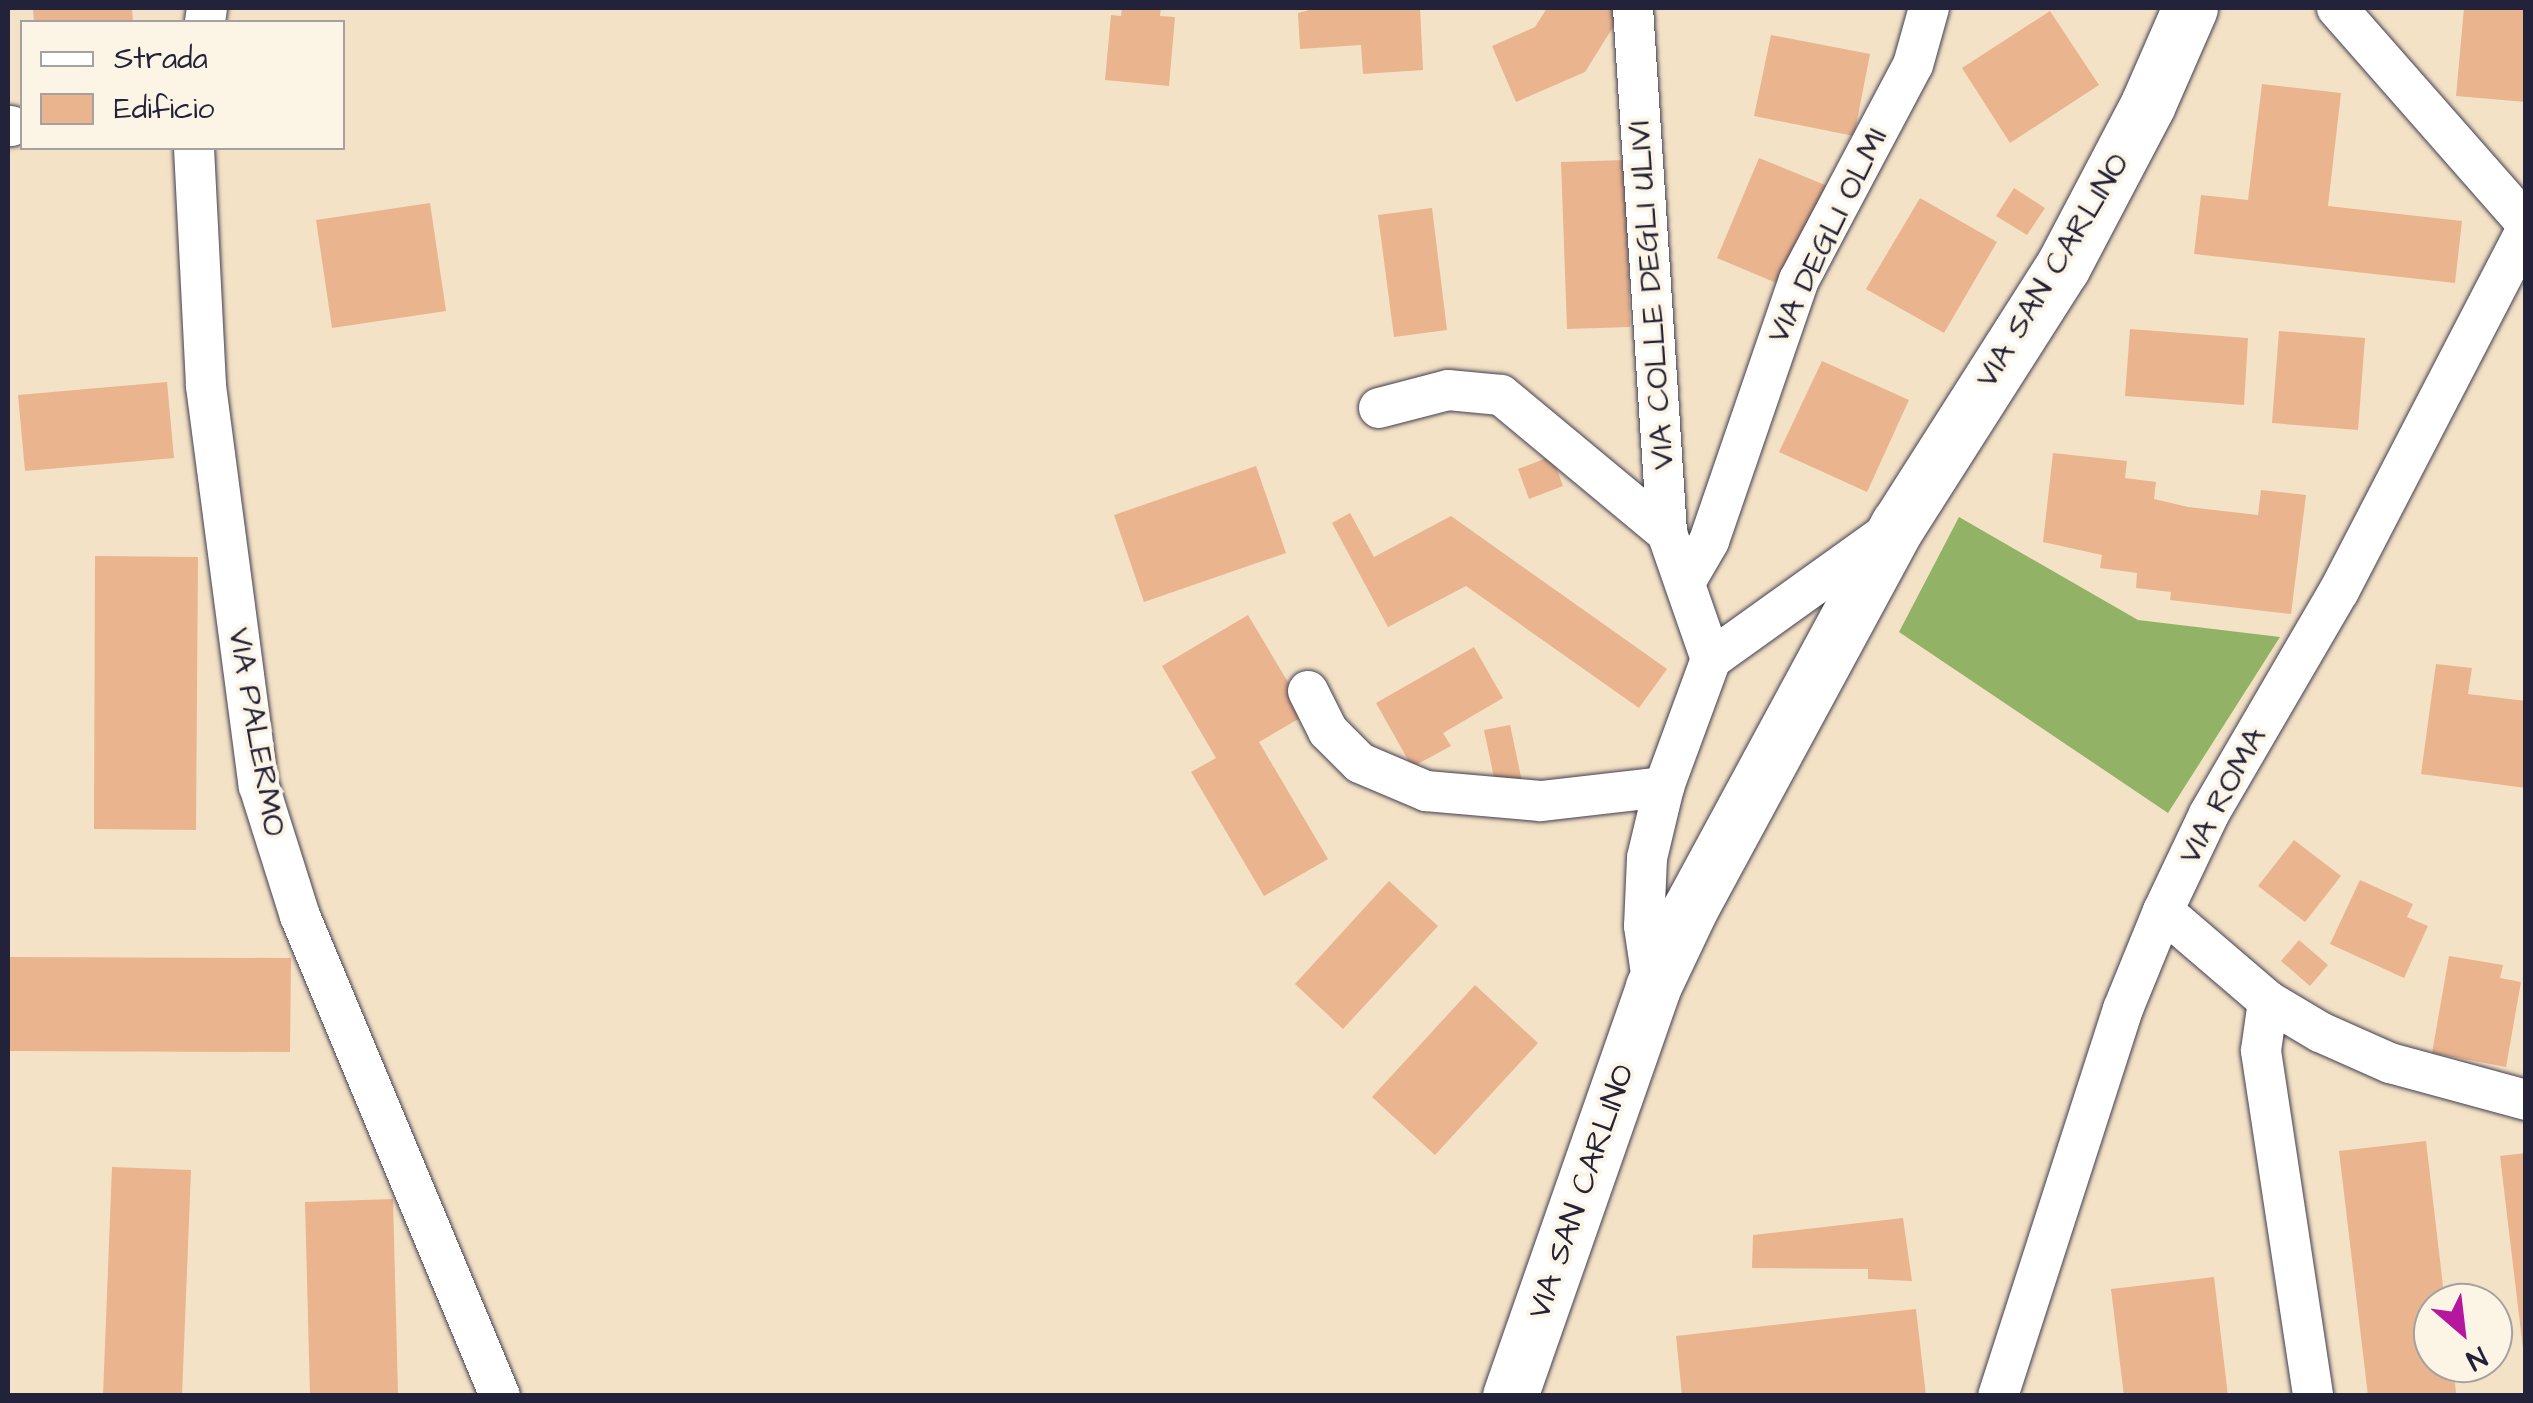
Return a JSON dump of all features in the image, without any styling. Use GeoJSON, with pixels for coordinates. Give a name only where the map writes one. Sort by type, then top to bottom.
{"type":"FeatureCollection","features":[{"type":"Feature","properties":{"kind":"street","name":"VIA COLLE DEGLI ULIVI"},"geometry":{"type":"LineString","coordinates":[[1633,8],[1667,533],[1687,579]]}},
{"type":"Feature","properties":{"kind":"street","name":"VIA DEGLI OLMI"},"geometry":{"type":"LineString","coordinates":[[1687,579],[1708,540],[1799,280],[1913,64],[1929,8]]}},
{"type":"Feature","properties":{"kind":"street","name":"VIA SAN CARLINO"},"geometry":{"type":"LineString","coordinates":[[1510,1396],[1653,988],[1898,525],[2062,268],[2134,133],[2190,8]]}},
{"type":"Feature","properties":{"kind":"street"},"geometry":{"type":"LineString","coordinates":[[2337,8],[2526,226]]}},
{"type":"Feature","properties":{"kind":"street","name":"VIA PALERMO"},"geometry":{"type":"LineString","coordinates":[[194,150],[206,386],[259,786],[300,916],[500,1396]]}},
{"type":"Feature","properties":{"kind":"street","name":"VIA ROMA"},"geometry":{"type":"LineString","coordinates":[[1998,1396],[2123,1009],[2163,911],[2209,814],[2338,591],[2526,226]]}},
{"type":"Feature","properties":{"kind":"street"},"geometry":{"type":"LineString","coordinates":[[1379,408],[1448,390],[1501,394],[1667,533]]}},
{"type":"Feature","properties":{"kind":"street","name":"VIA SAN CARLINO"},"geometry":{"type":"LineString","coordinates":[[1653,988],[1644,887],[1664,787],[1711,659],[1898,525]]}},
{"type":"Feature","properties":{"kind":"street"},"geometry":{"type":"LineString","coordinates":[[1687,579],[1711,659]]}},
{"type":"Feature","properties":{"kind":"street"},"geometry":{"type":"LineString","coordinates":[[1308,692],[1328,730],[1360,764],[1426,792],[1541,801],[1664,787]]}},
{"type":"Feature","properties":{"kind":"street"},"geometry":{"type":"LineString","coordinates":[[2163,911],[2268,1001],[2368,1054],[2526,1100]]}},
{"type":"Feature","properties":{"kind":"street"},"geometry":{"type":"LineString","coordinates":[[2268,1001],[2261,1051],[2313,1396]]}},
{"type":"Feature","properties":{"kind":"green space"},"geometry":{"type":"Polygon","coordinates":[[[1959,517],[2138,620],[2280,637],[2168,813],[1899,632],[1959,517]]]}},
{"type":"Feature","properties":{"kind":"building"},"geometry":{"type":"Polygon","coordinates":[[[33,8],[132,8],[133,20],[34,20],[33,8]]]}},
{"type":"Feature","properties":{"kind":"building"},"geometry":{"type":"Polygon","coordinates":[[[1122,8],[1161,8],[1160,16],[1175,17],[1169,86],[1105,80],[1111,15],[1121,16],[1122,8]]]}},
{"type":"Feature","properties":{"kind":"building"},"geometry":{"type":"Polygon","coordinates":[[[1317,8],[1420,8],[1423,70],[1363,74],[1361,45],[1300,49],[1298,13],[1317,8]]]}},
{"type":"Feature","properties":{"kind":"building"},"geometry":{"type":"Polygon","coordinates":[[[1547,8],[1625,8],[1585,72],[1516,102],[1492,46],[1535,27],[1547,8]]]}},
{"type":"Feature","properties":{"kind":"building"},"geometry":{"type":"Polygon","coordinates":[[[2464,8],[2526,8],[2526,102],[2456,96],[2464,8]]]}},
{"type":"Feature","properties":{"kind":"building"},"geometry":{"type":"Polygon","coordinates":[[[2050,11],[2099,85],[2010,143],[1962,68],[2050,11]]]}},
{"type":"Feature","properties":{"kind":"building"},"geometry":{"type":"Polygon","coordinates":[[[1771,35],[1870,54],[1854,136],[1754,116],[1771,35]]]}},
{"type":"Feature","properties":{"kind":"building"},"geometry":{"type":"Polygon","coordinates":[[[2262,84],[2341,93],[2328,206],[2462,221],[2455,283],[2194,254],[2201,195],[2248,200],[2262,84]]]}},
{"type":"Feature","properties":{"kind":"building"},"geometry":{"type":"Polygon","coordinates":[[[1759,158],[1830,187],[1788,288],[1717,258],[1759,158]]]}},
{"type":"Feature","properties":{"kind":"building"},"geometry":{"type":"Polygon","coordinates":[[[1625,160],[1630,327],[1567,329],[1561,162],[1625,160]]]}},
{"type":"Feature","properties":{"kind":"building"},"geometry":{"type":"Polygon","coordinates":[[[2014,188],[2045,208],[2027,235],[1996,216],[2014,188]]]}},
{"type":"Feature","properties":{"kind":"building"},"geometry":{"type":"Polygon","coordinates":[[[1920,198],[1997,242],[1944,333],[1866,289],[1920,198]]]}},
{"type":"Feature","properties":{"kind":"building"},"geometry":{"type":"Polygon","coordinates":[[[430,203],[446,311],[332,328],[316,220],[430,203]]]}},
{"type":"Feature","properties":{"kind":"building"},"geometry":{"type":"Polygon","coordinates":[[[1432,208],[1447,330],[1394,337],[1378,215],[1432,208]]]}},
{"type":"Feature","properties":{"kind":"building"},"geometry":{"type":"Polygon","coordinates":[[[2130,329],[2248,338],[2244,405],[2125,396],[2130,329]]]}},
{"type":"Feature","properties":{"kind":"building"},"geometry":{"type":"Polygon","coordinates":[[[2279,331],[2365,338],[2358,430],[2272,423],[2279,331]]]}},
{"type":"Feature","properties":{"kind":"building"},"geometry":{"type":"Polygon","coordinates":[[[1822,361],[1909,400],[1867,492],[1779,452],[1822,361]]]}},
{"type":"Feature","properties":{"kind":"building"},"geometry":{"type":"Polygon","coordinates":[[[167,382],[174,458],[25,471],[18,395],[167,382]]]}},
{"type":"Feature","properties":{"kind":"building"},"geometry":{"type":"Polygon","coordinates":[[[2053,453],[2127,461],[2125,478],[2156,482],[2154,499],[2188,507],[2258,515],[2261,490],[2306,495],[2291,614],[2170,600],[2171,592],[2136,588],[2137,573],[2100,568],[2102,555],[2043,542],[2053,453]]]}},
{"type":"Feature","properties":{"kind":"building"},"geometry":{"type":"Polygon","coordinates":[[[1552,456],[1563,486],[1529,499],[1518,469],[1552,456]]]}},
{"type":"Feature","properties":{"kind":"building"},"geometry":{"type":"Polygon","coordinates":[[[1256,466],[1286,553],[1144,602],[1114,515],[1256,466]]]}},
{"type":"Feature","properties":{"kind":"building"},"geometry":{"type":"Polygon","coordinates":[[[1350,513],[1374,557],[1451,516],[1667,669],[1639,708],[1466,586],[1388,627],[1332,523],[1350,513]]]}},
{"type":"Feature","properties":{"kind":"building"},"geometry":{"type":"Polygon","coordinates":[[[95,556],[198,557],[196,830],[94,829],[95,556]]]}},
{"type":"Feature","properties":{"kind":"building"},"geometry":{"type":"Polygon","coordinates":[[[1248,615],[1307,714],[1259,742],[1328,859],[1264,896],[1191,772],[1216,758],[1162,666],[1248,615]]]}},
{"type":"Feature","properties":{"kind":"building"},"geometry":{"type":"Polygon","coordinates":[[[1474,647],[1503,698],[1443,733],[1451,746],[1412,767],[1376,703],[1474,647]]]}},
{"type":"Feature","properties":{"kind":"building"},"geometry":{"type":"Polygon","coordinates":[[[2436,664],[2472,668],[2468,694],[2526,701],[2526,788],[2421,774],[2436,664]]]}},
{"type":"Feature","properties":{"kind":"building"},"geometry":{"type":"Polygon","coordinates":[[[1510,725],[1523,786],[1497,792],[1484,730],[1510,725]]]}},
{"type":"Feature","properties":{"kind":"building"},"geometry":{"type":"Polygon","coordinates":[[[2294,840],[2341,876],[2305,922],[2258,886],[2294,840]]]}},
{"type":"Feature","properties":{"kind":"building"},"geometry":{"type":"Polygon","coordinates":[[[2360,880],[2413,904],[2407,917],[2428,926],[2404,978],[2330,944],[2360,880]]]}},
{"type":"Feature","properties":{"kind":"building"},"geometry":{"type":"Polygon","coordinates":[[[1389,881],[1438,926],[1343,1029],[1295,984],[1389,881]]]}},
{"type":"Feature","properties":{"kind":"building"},"geometry":{"type":"Polygon","coordinates":[[[2299,940],[2328,965],[2310,986],[2281,961],[2299,940]]]}},
{"type":"Feature","properties":{"kind":"building"},"geometry":{"type":"Polygon","coordinates":[[[2449,956],[2503,965],[2500,978],[2521,982],[2506,1067],[2432,1053],[2449,956]]]}},
{"type":"Feature","properties":{"kind":"building"},"geometry":{"type":"Polygon","coordinates":[[[8,957],[291,958],[290,1052],[8,1051],[8,957]]]}},
{"type":"Feature","properties":{"kind":"building"},"geometry":{"type":"Polygon","coordinates":[[[1475,985],[1538,1043],[1435,1155],[1372,1097],[1475,985]]]}},
{"type":"Feature","properties":{"kind":"building"},"geometry":{"type":"Polygon","coordinates":[[[2426,1141],[2443,1283],[2413,1283],[2413,1383],[2455,1383],[2456,1393],[2368,1396],[2339,1151],[2426,1141]]]}},
{"type":"Feature","properties":{"kind":"building"},"geometry":{"type":"Polygon","coordinates":[[[2526,1153],[2526,1348],[2523,1349],[2500,1156],[2526,1153]]]}},
{"type":"Feature","properties":{"kind":"building"},"geometry":{"type":"Polygon","coordinates":[[[112,1167],[191,1170],[182,1396],[103,1396],[112,1167]]]}},
{"type":"Feature","properties":{"kind":"building"},"geometry":{"type":"Polygon","coordinates":[[[393,1199],[398,1394],[310,1396],[305,1202],[393,1199]]]}},
{"type":"Feature","properties":{"kind":"building"},"geometry":{"type":"Polygon","coordinates":[[[1903,1218],[1912,1281],[1868,1279],[1868,1269],[1752,1268],[1753,1235],[1903,1218]]]}},
{"type":"Feature","properties":{"kind":"building"},"geometry":{"type":"Polygon","coordinates":[[[2214,1277],[2228,1396],[2124,1396],[2111,1289],[2214,1277]]]}},
{"type":"Feature","properties":{"kind":"building"},"geometry":{"type":"Polygon","coordinates":[[[1916,1309],[1926,1396],[1682,1396],[1676,1336],[1916,1309]]]}}]}
